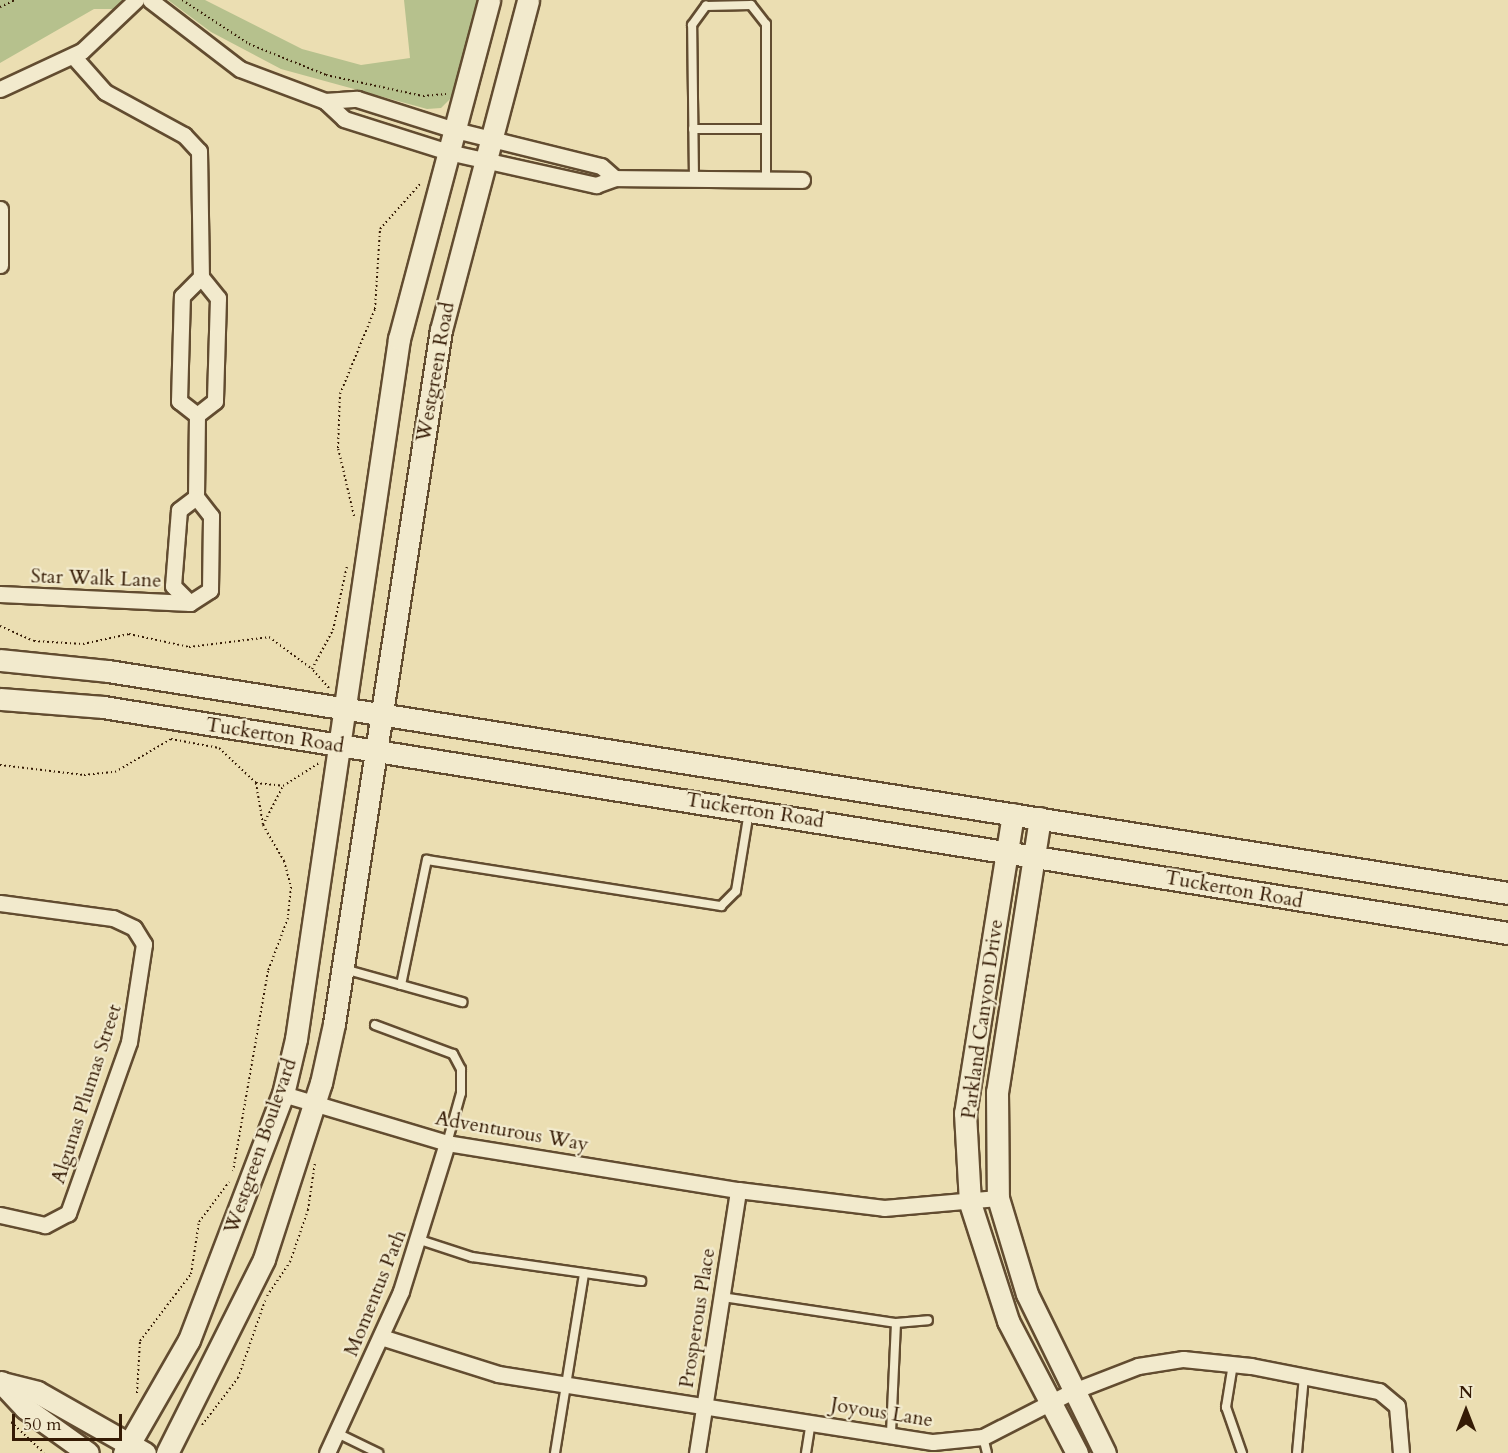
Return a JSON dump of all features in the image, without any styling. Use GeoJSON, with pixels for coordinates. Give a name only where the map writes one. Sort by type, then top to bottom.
{"type":"FeatureCollection","features":[{"type":"Feature","properties":{"kind":"street"},"geometry":{"type":"LineString","coordinates":[[0,89],[73,56],[136,0]]}},
{"type":"Feature","properties":{"kind":"street"},"geometry":{"type":"LineString","coordinates":[[150,0],[240,69],[325,101],[344,119],[448,152],[596,185],[615,178],[802,180]]}},
{"type":"Feature","properties":{"kind":"street","name":"Westgreen Road"},"geometry":{"type":"LineString","coordinates":[[340,746],[399,339],[489,0]]}},
{"type":"Feature","properties":{"kind":"street","name":"Westgreen Road"},"geometry":{"type":"LineString","coordinates":[[374,751],[441,330],[483,161],[528,0]]}},
{"type":"Feature","properties":{"kind":"street"},"geometry":{"type":"LineString","coordinates":[[73,56],[105,92],[184,135],[199,151],[201,277],[218,298],[214,401],[197,415],[196,497],[211,516],[210,590],[190,603],[173,586],[179,510],[196,497]]}},
{"type":"Feature","properties":{"kind":"street"},"geometry":{"type":"LineString","coordinates":[[325,101],[357,99],[454,130],[601,166],[615,178]]}},
{"type":"Feature","properties":{"kind":"street"},"geometry":{"type":"LineString","coordinates":[[0,210],[0,265]]}},
{"type":"Feature","properties":{"kind":"street"},"geometry":{"type":"LineString","coordinates":[[197,415],[179,401],[182,296],[201,277]]}},
{"type":"Feature","properties":{"kind":"street","name":"Star Walk Lane"},"geometry":{"type":"LineString","coordinates":[[0,594],[190,603]]}},
{"type":"Feature","properties":{"kind":"street","name":"Tuckerton Road"},"geometry":{"type":"LineString","coordinates":[[0,660],[108,671],[346,713],[1040,818],[1508,893]]}},
{"type":"Feature","properties":{"kind":"street","name":"Tuckerton Road"},"geometry":{"type":"LineString","coordinates":[[0,699],[103,707],[340,746],[1035,853],[1508,933]]}},
{"type":"Feature","properties":{"kind":"street","name":"Westgreen Boulevard"},"geometry":{"type":"LineString","coordinates":[[133,1450],[189,1340],[282,1094],[296,1039],[340,746]]}},
{"type":"Feature","properties":{"kind":"street","name":"Westgreen Boulevard"},"geometry":{"type":"LineString","coordinates":[[167,1453],[252,1288],[315,1104],[342,969],[374,751]]}},
{"type":"Feature","properties":{"kind":"street","name":"Parkland Canyon Drive"},"geometry":{"type":"LineString","coordinates":[[1014,814],[965,1113],[970,1203],[1008,1321],[1105,1453]]}},
{"type":"Feature","properties":{"kind":"street","name":"Parkland Canyon Drive"},"geometry":{"type":"LineString","coordinates":[[1040,818],[997,1092],[998,1198],[1062,1397],[1077,1453]]}},
{"type":"Feature","properties":{"kind":"street","name":"Algunas Plumas Street"},"geometry":{"type":"LineString","coordinates":[[0,903],[113,918],[134,928],[144,944],[144,971],[129,1042],[83,1183],[69,1213],[45,1224],[0,1215]]}},
{"type":"Feature","properties":{"kind":"street","name":"Adventurous Way"},"geometry":{"type":"LineString","coordinates":[[282,1094],[447,1143],[738,1190],[884,1208],[970,1203],[998,1198]]}},
{"type":"Feature","properties":{"kind":"street","name":"Momentus Path"},"geometry":{"type":"LineString","coordinates":[[327,1453],[381,1337],[420,1240],[447,1143]]}},
{"type":"Feature","properties":{"kind":"street","name":"Prosperous Place"},"geometry":{"type":"LineString","coordinates":[[697,1453],[738,1190]]}},
{"type":"Feature","properties":{"kind":"street","name":"Joyous Lane"},"geometry":{"type":"LineString","coordinates":[[381,1337],[462,1366],[567,1385],[933,1442],[983,1437],[1062,1397],[1161,1362],[1233,1364],[1379,1391],[1397,1406],[1401,1453]]}},
{"type":"Feature","properties":{"kind":"street"},"geometry":{"type":"LineString","coordinates":[[1,1382],[38,1392],[133,1450]]}},
{"type":"Feature","properties":{"kind":"street"},"geometry":{"type":"LineString","coordinates":[[1,1382],[25,1408],[88,1453]]}},
{"type":"Feature","properties":{"kind":"lane"},"geometry":{"type":"LineString","coordinates":[[694,179],[692,26],[706,6],[751,5],[766,24],[766,181]]}},
{"type":"Feature","properties":{"kind":"lane"},"geometry":{"type":"LineString","coordinates":[[693,129],[766,129]]}},
{"type":"Feature","properties":{"kind":"lane"},"geometry":{"type":"LineString","coordinates":[[401,985],[427,860],[721,906],[736,891],[750,810]]}},
{"type":"Feature","properties":{"kind":"lane"},"geometry":{"type":"LineString","coordinates":[[342,969],[462,1002]]}},
{"type":"Feature","properties":{"kind":"lane"},"geometry":{"type":"LineString","coordinates":[[375,1025],[453,1054],[461,1069],[461,1093],[447,1143]]}},
{"type":"Feature","properties":{"kind":"lane"},"geometry":{"type":"LineString","coordinates":[[420,1240],[472,1257],[641,1281]]}},
{"type":"Feature","properties":{"kind":"lane"},"geometry":{"type":"LineString","coordinates":[[555,1453],[584,1273]]}},
{"type":"Feature","properties":{"kind":"lane"},"geometry":{"type":"LineString","coordinates":[[722,1298],[896,1323],[928,1320]]}},
{"type":"Feature","properties":{"kind":"lane"},"geometry":{"type":"LineString","coordinates":[[891,1434],[896,1323]]}},
{"type":"Feature","properties":{"kind":"lane"},"geometry":{"type":"LineString","coordinates":[[1233,1364],[1226,1407],[1242,1453]]}},
{"type":"Feature","properties":{"kind":"lane"},"geometry":{"type":"LineString","coordinates":[[1297,1453],[1304,1376]]}},
{"type":"Feature","properties":{"kind":"lane"},"geometry":{"type":"LineString","coordinates":[[806,1453],[811,1422]]}},
{"type":"Feature","properties":{"kind":"lane"},"geometry":{"type":"LineString","coordinates":[[337,1433],[378,1453]]}},
{"type":"Feature","properties":{"kind":"lane"},"geometry":{"type":"LineString","coordinates":[[983,1437],[987,1453]]}},
{"type":"Feature","properties":{"kind":"path"},"geometry":{"type":"LineString","coordinates":[[0,7],[15,0]]}},
{"type":"Feature","properties":{"kind":"path"},"geometry":{"type":"LineString","coordinates":[[182,0],[249,44],[326,75],[423,96],[450,94]]}},
{"type":"Feature","properties":{"kind":"path"},"geometry":{"type":"LineString","coordinates":[[354,522],[338,448],[340,394],[375,309],[380,229],[426,175]]}},
{"type":"Feature","properties":{"kind":"path"},"geometry":{"type":"LineString","coordinates":[[312,669],[333,630],[348,561]]}},
{"type":"Feature","properties":{"kind":"path"},"geometry":{"type":"LineString","coordinates":[[0,626],[34,641],[83,644],[129,634],[189,647],[269,637],[312,669],[330,689]]}},
{"type":"Feature","properties":{"kind":"path"},"geometry":{"type":"LineString","coordinates":[[0,765],[84,775],[115,772],[171,739],[219,748],[256,783],[283,786]]}},
{"type":"Feature","properties":{"kind":"path"},"geometry":{"type":"LineString","coordinates":[[263,825],[283,786],[319,763]]}},
{"type":"Feature","properties":{"kind":"path"},"geometry":{"type":"LineString","coordinates":[[134,1399],[140,1341],[191,1274],[199,1222],[230,1181],[245,1124],[268,970],[288,918],[291,887],[284,861],[263,825],[256,783]]}},
{"type":"Feature","properties":{"kind":"path"},"geometry":{"type":"LineString","coordinates":[[6,1413],[44,1453]]}},
{"type":"Feature","properties":{"kind":"green space"},"geometry":{"type":"Polygon","coordinates":[[[0,0],[122,0],[114,9],[94,9],[0,63],[0,0]]]}},
{"type":"Feature","properties":{"kind":"green space"},"geometry":{"type":"Polygon","coordinates":[[[168,0],[205,0],[302,49],[361,65],[410,58],[404,0],[480,0],[455,94],[441,108],[427,109],[281,69],[211,32],[168,0]]]}}]}
